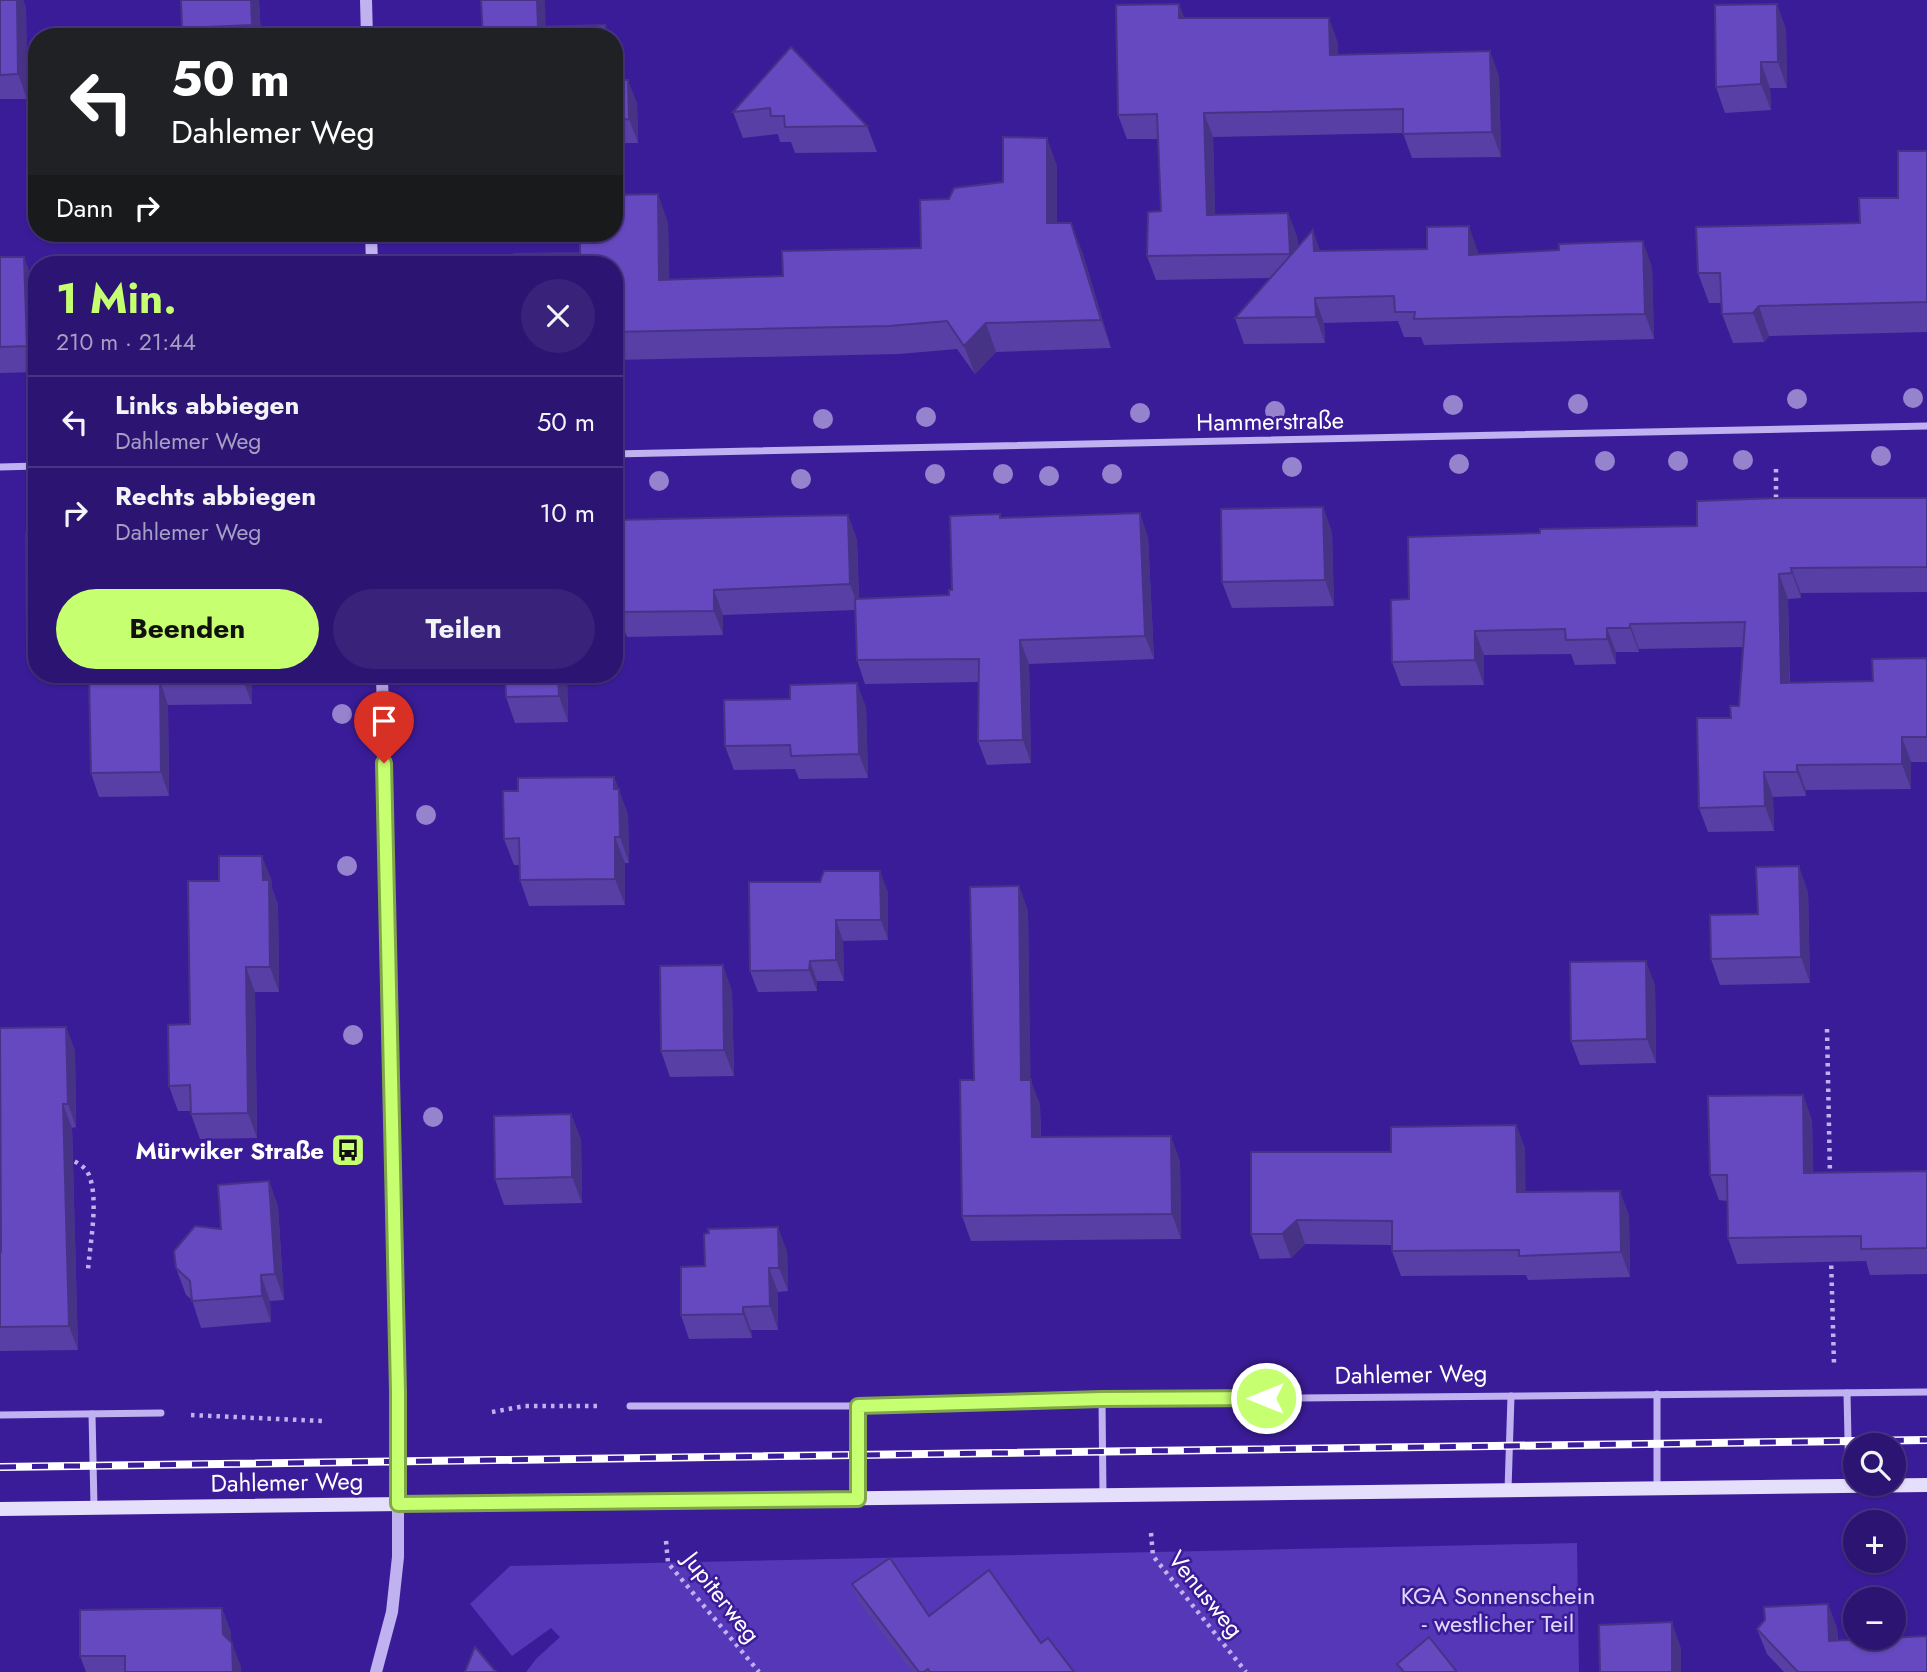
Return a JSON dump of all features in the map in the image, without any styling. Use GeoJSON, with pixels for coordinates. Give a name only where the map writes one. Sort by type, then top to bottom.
{"type":"FeatureCollection","features":[{"type":"Feature","properties":{"kind":"main road","name":"Dahlemer Weg"},"geometry":{"type":"LineString","coordinates":[[1906,1485],[1927,1485]]}},
{"type":"Feature","properties":{"kind":"main road","name":"Dahlemer Weg"},"geometry":{"type":"LineString","coordinates":[[0,1509],[1843,1486]]}},
{"type":"Feature","properties":{"kind":"street"},"geometry":{"type":"LineString","coordinates":[[366,0],[367,28]]}},
{"type":"Feature","properties":{"kind":"street","name":"Hammerstraße"},"geometry":{"type":"LineString","coordinates":[[623,454],[1927,426]]}},
{"type":"Feature","properties":{"kind":"street"},"geometry":{"type":"LineString","coordinates":[[0,467],[28,466]]}},
{"type":"Feature","properties":{"kind":"street"},"geometry":{"type":"LineString","coordinates":[[376,1672],[386,1639],[396,1583],[398,1504],[398,1378],[382,683]]}},
{"type":"Feature","properties":{"kind":"street","name":"Dahlemer Weg"},"geometry":{"type":"LineString","coordinates":[[630,1406],[858,1406],[1102,1399],[1927,1392]]}},
{"type":"Feature","properties":{"kind":"street"},"geometry":{"type":"LineString","coordinates":[[1847,1393],[1848,1433]]}},
{"type":"Feature","properties":{"kind":"street"},"geometry":{"type":"LineString","coordinates":[[1657,1394],[1657,1488]]}},
{"type":"Feature","properties":{"kind":"street","name":"Dahlemer Weg"},"geometry":{"type":"LineString","coordinates":[[1508,1490],[1511,1396]]}},
{"type":"Feature","properties":{"kind":"street"},"geometry":{"type":"LineString","coordinates":[[1102,1399],[1103,1495]]}},
{"type":"Feature","properties":{"kind":"street"},"geometry":{"type":"LineString","coordinates":[[858,1406],[858,1499]]}},
{"type":"Feature","properties":{"kind":"street"},"geometry":{"type":"LineString","coordinates":[[0,1415],[161,1413]]}},
{"type":"Feature","properties":{"kind":"street"},"geometry":{"type":"LineString","coordinates":[[92,1414],[94,1507]]}},
{"type":"Feature","properties":{"kind":"path"},"geometry":{"type":"LineString","coordinates":[[1776,469],[1776,509]]}},
{"type":"Feature","properties":{"kind":"path"},"geometry":{"type":"LineString","coordinates":[[1827,1029],[1830,1178]]}},
{"type":"Feature","properties":{"kind":"path"},"geometry":{"type":"LineString","coordinates":[[58,1155],[76,1161],[88,1172],[93,1198],[88,1270]]}},
{"type":"Feature","properties":{"kind":"path"},"geometry":{"type":"LineString","coordinates":[[1831,1245],[1834,1393]]}},
{"type":"Feature","properties":{"kind":"path"},"geometry":{"type":"LineString","coordinates":[[492,1412],[525,1406],[630,1406]]}},
{"type":"Feature","properties":{"kind":"path"},"geometry":{"type":"LineString","coordinates":[[161,1413],[323,1421]]}},
{"type":"Feature","properties":{"kind":"path","name":"Venusweg"},"geometry":{"type":"LineString","coordinates":[[1151,1533],[1153,1556],[1246,1672]]}},
{"type":"Feature","properties":{"kind":"path","name":"Jupiterweg"},"geometry":{"type":"LineString","coordinates":[[666,1541],[668,1563],[759,1672]]}},
{"type":"Feature","properties":{"kind":"green space","name":"KGA Sonnenschein - westlicher Teil"},"geometry":{"type":"Polygon","coordinates":[[[1577,1543],[1579,1672],[526,1672],[560,1637],[551,1628],[512,1656],[470,1604],[510,1566],[1577,1543]]]}},
{"type":"Feature","properties":{"kind":"building"},"geometry":{"type":"Polygon","coordinates":[[[0,0],[17,0],[18,74],[0,75],[0,0]]]}},
{"type":"Feature","properties":{"kind":"building"},"geometry":{"type":"Polygon","coordinates":[[[181,0],[251,0],[252,25],[182,28],[181,0]]]}},
{"type":"Feature","properties":{"kind":"building"},"geometry":{"type":"Polygon","coordinates":[[[481,0],[537,0],[538,27],[605,25],[605,28],[483,28],[481,0]]]}},
{"type":"Feature","properties":{"kind":"building"},"geometry":{"type":"Polygon","coordinates":[[[1179,4],[1179,18],[1329,18],[1330,55],[1490,51],[1492,132],[1403,134],[1403,109],[1204,113],[1207,215],[1288,213],[1290,254],[1147,256],[1148,212],[1161,211],[1157,114],[1118,115],[1116,5],[1179,4]]]}},
{"type":"Feature","properties":{"kind":"building"},"geometry":{"type":"Polygon","coordinates":[[[1777,4],[1778,62],[1761,62],[1761,84],[1716,87],[1715,5],[1777,4]]]}},
{"type":"Feature","properties":{"kind":"building"},"geometry":{"type":"Polygon","coordinates":[[[791,47],[867,126],[785,127],[784,116],[771,116],[770,108],[733,112],[791,47]]]}},
{"type":"Feature","properties":{"kind":"building"},"geometry":{"type":"Polygon","coordinates":[[[623,80],[628,80],[629,119],[623,119],[623,80]]]}},
{"type":"Feature","properties":{"kind":"building"},"geometry":{"type":"Polygon","coordinates":[[[1003,137],[1047,138],[1047,223],[1071,223],[1101,320],[986,323],[964,346],[947,321],[889,326],[623,332],[623,256],[514,256],[580,253],[580,242],[623,242],[623,195],[658,194],[659,280],[783,276],[782,251],[921,248],[920,200],[949,199],[954,188],[1003,182],[1003,137]]]}},
{"type":"Feature","properties":{"kind":"building"},"geometry":{"type":"Polygon","coordinates":[[[1898,151],[1927,151],[1927,302],[1759,306],[1753,313],[1722,314],[1720,273],[1698,273],[1696,227],[1860,223],[1859,198],[1898,198],[1898,151]]]}},
{"type":"Feature","properties":{"kind":"building"},"geometry":{"type":"Polygon","coordinates":[[[1469,226],[1469,255],[1559,250],[1559,244],[1643,241],[1645,314],[1414,319],[1415,312],[1395,312],[1394,296],[1315,298],[1316,317],[1235,318],[1313,230],[1314,251],[1427,249],[1427,227],[1469,226]]]}},
{"type":"Feature","properties":{"kind":"building"},"geometry":{"type":"Polygon","coordinates":[[[0,257],[24,257],[27,346],[0,347],[0,257]]]}},
{"type":"Feature","properties":{"kind":"building"},"geometry":{"type":"Polygon","coordinates":[[[1927,498],[1927,567],[1791,568],[1792,573],[1779,574],[1781,683],[1873,681],[1872,659],[1927,658],[1927,737],[1902,737],[1902,764],[1797,765],[1797,772],[1764,772],[1765,806],[1699,808],[1697,718],[1731,718],[1730,706],[1739,706],[1745,622],[1630,624],[1630,628],[1607,628],[1607,639],[1566,640],[1565,629],[1475,631],[1475,660],[1392,662],[1391,600],[1409,599],[1408,537],[1540,533],[1540,529],[1697,526],[1697,501],[1927,498]]]}},
{"type":"Feature","properties":{"kind":"building"},"geometry":{"type":"Polygon","coordinates":[[[1323,507],[1325,580],[1222,582],[1221,509],[1323,507]]]}},
{"type":"Feature","properties":{"kind":"building"},"geometry":{"type":"Polygon","coordinates":[[[1140,513],[1145,636],[1020,640],[1023,740],[978,741],[979,659],[857,660],[855,599],[949,595],[949,590],[952,590],[950,516],[1000,514],[1000,518],[1140,513]]]}},
{"type":"Feature","properties":{"kind":"building"},"geometry":{"type":"Polygon","coordinates":[[[848,515],[850,584],[714,590],[714,611],[623,612],[623,520],[848,515]]]}},
{"type":"Feature","properties":{"kind":"building"},"geometry":{"type":"Polygon","coordinates":[[[26,533],[28,533],[28,651],[26,533]]]}},
{"type":"Feature","properties":{"kind":"building"},"geometry":{"type":"Polygon","coordinates":[[[89,683],[160,683],[161,772],[91,773],[89,683]]]}},
{"type":"Feature","properties":{"kind":"building"},"geometry":{"type":"Polygon","coordinates":[[[505,683],[558,683],[559,696],[506,697],[505,683]]]}},
{"type":"Feature","properties":{"kind":"building"},"geometry":{"type":"Polygon","coordinates":[[[857,683],[859,754],[791,756],[790,745],[725,746],[724,700],[790,699],[790,685],[857,683]]]}},
{"type":"Feature","properties":{"kind":"building"},"geometry":{"type":"Polygon","coordinates":[[[614,777],[614,789],[619,789],[620,837],[615,837],[615,879],[520,880],[519,838],[504,839],[503,791],[518,791],[518,778],[614,777]]]}},
{"type":"Feature","properties":{"kind":"building"},"geometry":{"type":"Polygon","coordinates":[[[219,856],[262,856],[263,880],[269,880],[270,967],[246,967],[248,1113],[191,1114],[190,1085],[169,1086],[168,1025],[190,1024],[188,881],[219,881],[219,856]]]}},
{"type":"Feature","properties":{"kind":"building"},"geometry":{"type":"Polygon","coordinates":[[[1799,866],[1801,957],[1711,959],[1710,915],[1758,914],[1756,867],[1799,866]]]}},
{"type":"Feature","properties":{"kind":"building"},"geometry":{"type":"Polygon","coordinates":[[[824,871],[880,871],[881,920],[836,920],[836,960],[810,961],[809,970],[750,971],[749,882],[820,882],[824,871]]]}},
{"type":"Feature","properties":{"kind":"building"},"geometry":{"type":"Polygon","coordinates":[[[1019,886],[1021,1080],[1031,1080],[1032,1137],[1171,1136],[1172,1214],[962,1216],[960,1080],[974,1080],[970,887],[1019,886]]]}},
{"type":"Feature","properties":{"kind":"building"},"geometry":{"type":"Polygon","coordinates":[[[1646,961],[1647,1039],[1571,1041],[1570,962],[1646,961]]]}},
{"type":"Feature","properties":{"kind":"building"},"geometry":{"type":"Polygon","coordinates":[[[723,965],[724,1050],[661,1051],[660,966],[723,965]]]}},
{"type":"Feature","properties":{"kind":"building"},"geometry":{"type":"Polygon","coordinates":[[[66,1027],[68,1104],[63,1104],[69,1326],[0,1327],[0,1028],[66,1027]]]}},
{"type":"Feature","properties":{"kind":"building"},"geometry":{"type":"Polygon","coordinates":[[[1803,1095],[1804,1173],[1927,1171],[1927,1248],[1861,1249],[1861,1236],[1728,1238],[1727,1175],[1710,1175],[1708,1096],[1803,1095]]]}},
{"type":"Feature","properties":{"kind":"building"},"geometry":{"type":"Polygon","coordinates":[[[571,1114],[572,1177],[495,1179],[494,1116],[571,1114]]]}},
{"type":"Feature","properties":{"kind":"building"},"geometry":{"type":"Polygon","coordinates":[[[1516,1125],[1517,1192],[1620,1191],[1621,1252],[1519,1256],[1519,1250],[1392,1251],[1392,1221],[1297,1220],[1282,1234],[1251,1234],[1251,1152],[1391,1152],[1391,1127],[1516,1125]]]}},
{"type":"Feature","properties":{"kind":"building"},"geometry":{"type":"Polygon","coordinates":[[[269,1181],[275,1274],[261,1275],[262,1296],[192,1301],[190,1281],[176,1268],[174,1251],[195,1226],[221,1229],[218,1185],[269,1181]]]}},
{"type":"Feature","properties":{"kind":"building"},"geometry":{"type":"Polygon","coordinates":[[[778,1227],[779,1268],[769,1268],[770,1306],[743,1307],[743,1314],[681,1315],[681,1267],[705,1266],[704,1234],[709,1233],[708,1229],[778,1227]]]}},
{"type":"Feature","properties":{"kind":"building"},"geometry":{"type":"Polygon","coordinates":[[[890,1558],[929,1616],[989,1570],[1041,1643],[1048,1638],[1074,1672],[930,1672],[928,1669],[919,1672],[852,1584],[890,1558]]]}},
{"type":"Feature","properties":{"kind":"building"},"geometry":{"type":"Polygon","coordinates":[[[1828,1604],[1829,1641],[1843,1640],[1843,1650],[1906,1650],[1906,1637],[1927,1636],[1927,1672],[1798,1672],[1757,1629],[1765,1620],[1764,1607],[1828,1604]]]}},
{"type":"Feature","properties":{"kind":"building"},"geometry":{"type":"Polygon","coordinates":[[[222,1608],[223,1634],[232,1643],[233,1672],[125,1672],[125,1656],[80,1656],[80,1610],[222,1608]]]}},
{"type":"Feature","properties":{"kind":"building"},"geometry":{"type":"Polygon","coordinates":[[[1672,1622],[1672,1672],[1600,1672],[1599,1625],[1672,1622]]]}},
{"type":"Feature","properties":{"kind":"building"},"geometry":{"type":"Polygon","coordinates":[[[1429,1637],[1457,1672],[1404,1672],[1397,1664],[1429,1637]]]}},
{"type":"Feature","properties":{"kind":"building"},"geometry":{"type":"Polygon","coordinates":[[[475,1647],[496,1672],[465,1672],[475,1647]]]}},
{"type":"Feature","properties":{"kind":"railway"},"geometry":{"type":"LineString","coordinates":[[0,1467],[1927,1440]]}},
{"type":"Feature","properties":{"kind":"place","name":"Mürwiker Straße"},"geometry":{"type":"Point","coordinates":[348,1150]}},
{"type":"Feature","properties":{"kind":"route"},"geometry":{"type":"LineString","coordinates":[[384,763],[398,1392],[398,1504],[858,1499],[858,1406],[1102,1399],[1266,1398]]}}]}
